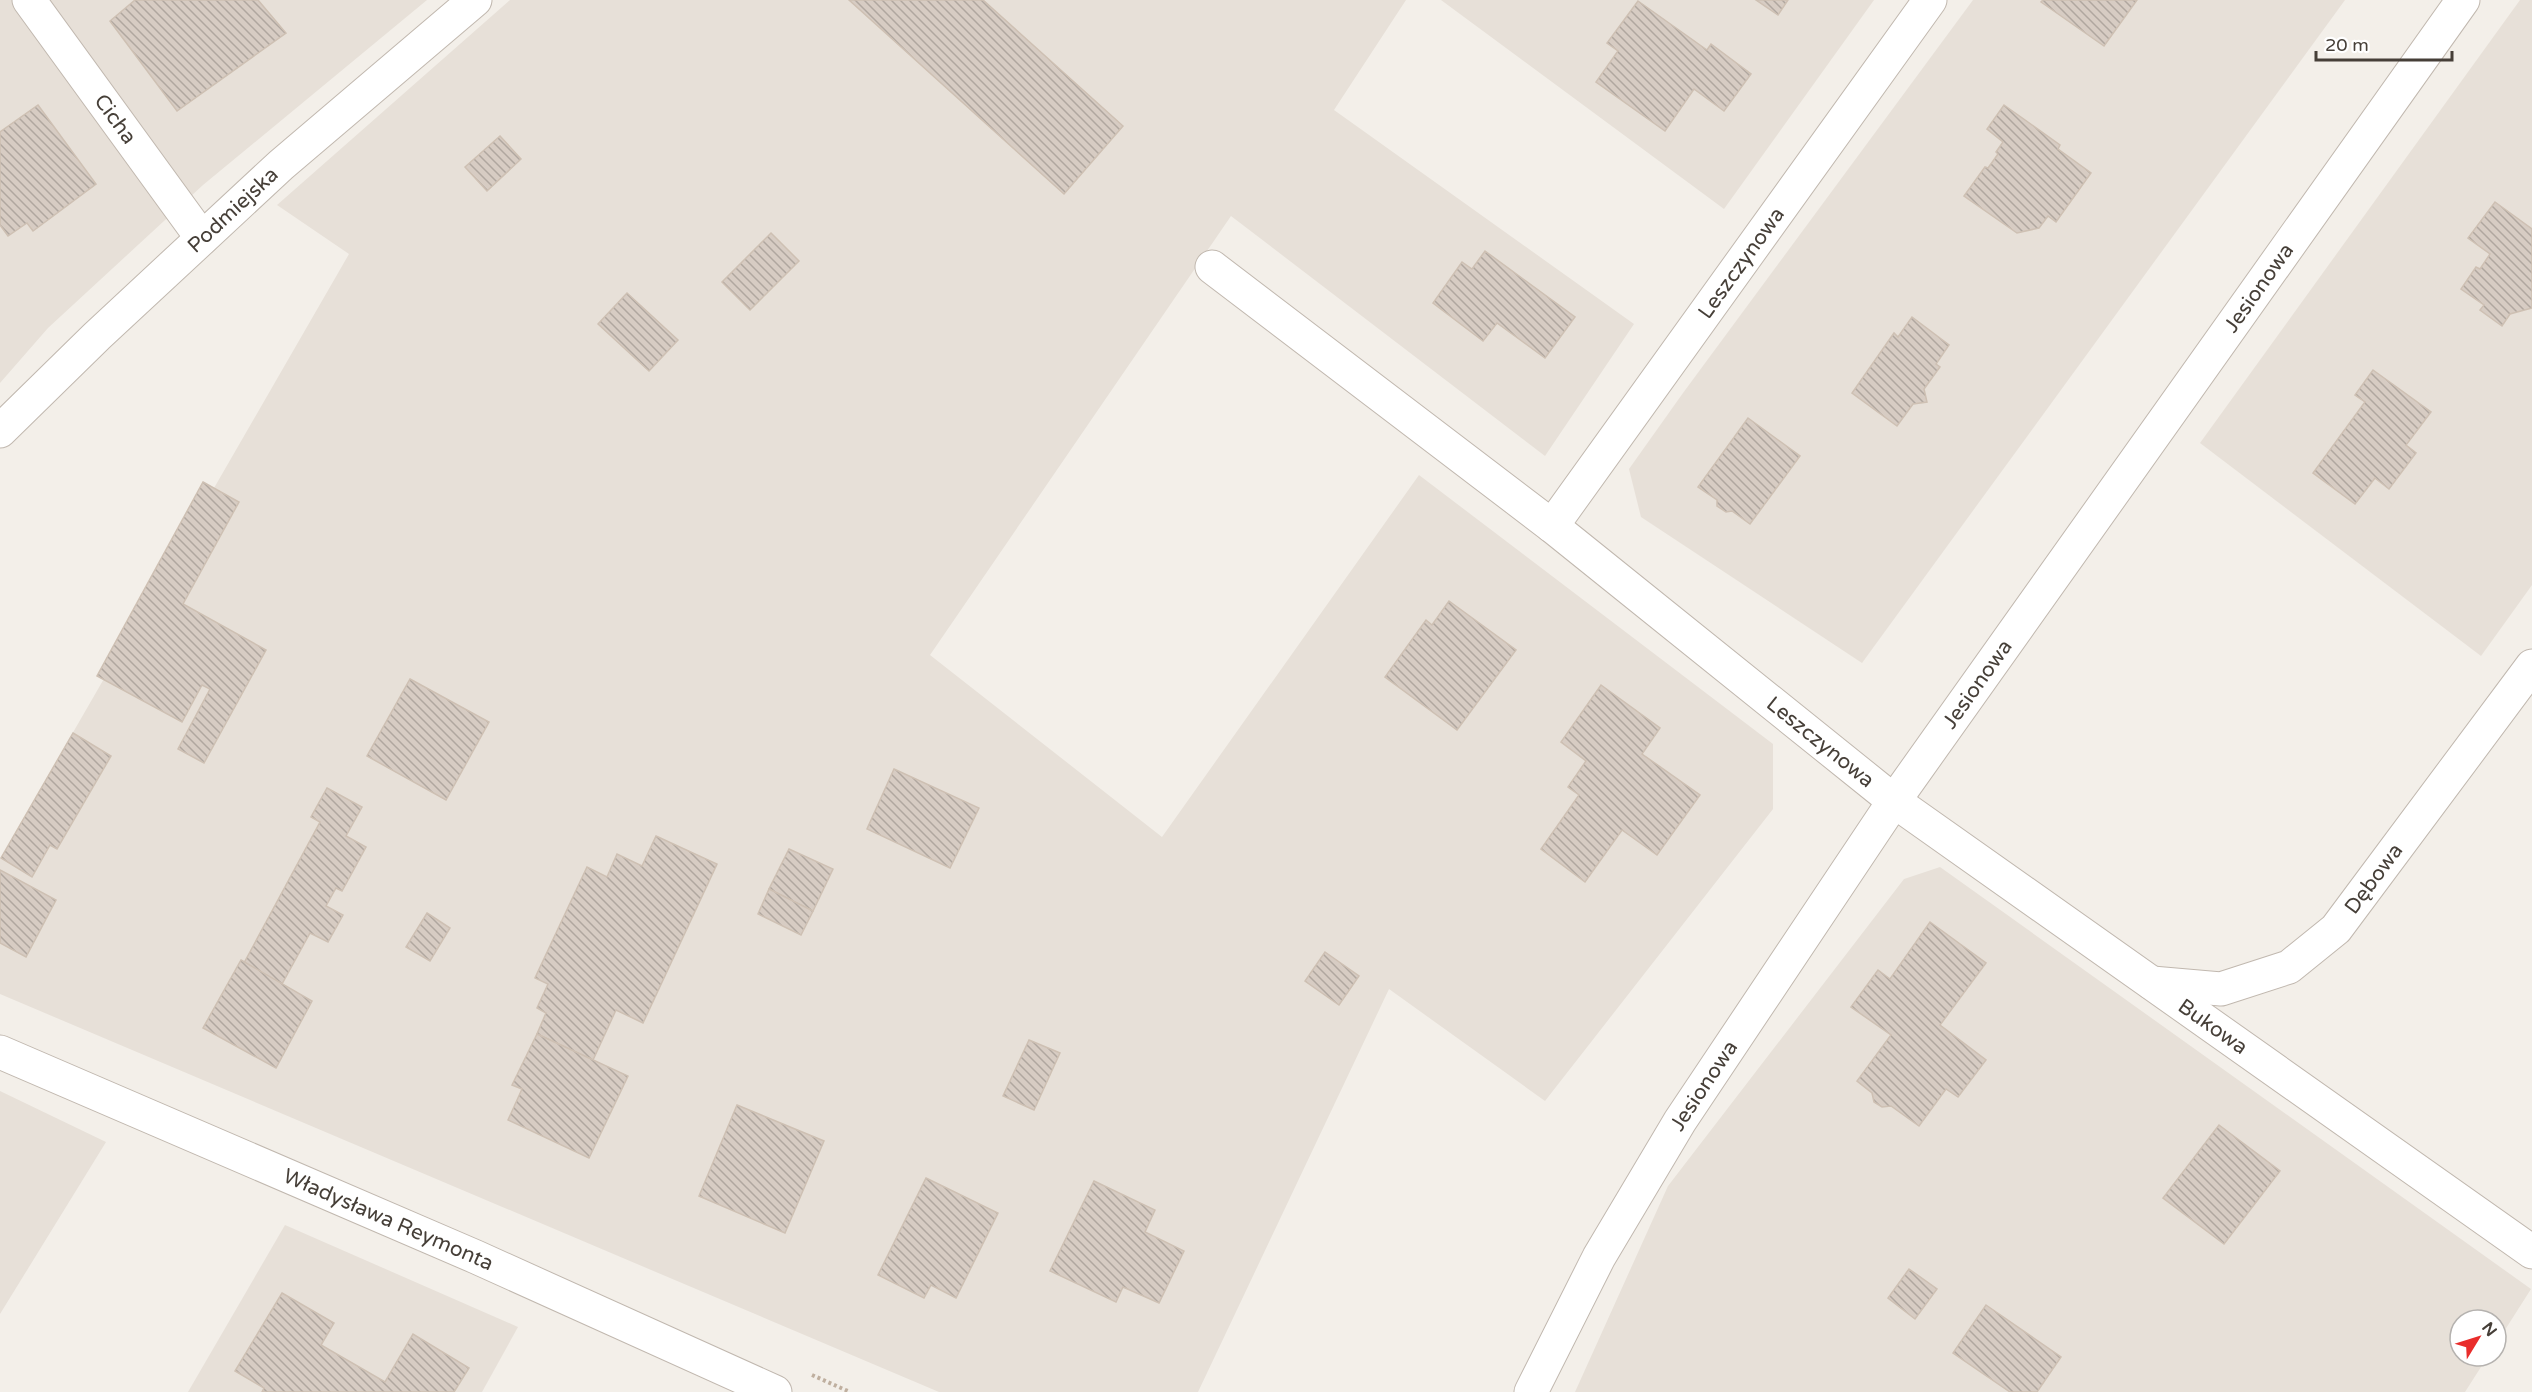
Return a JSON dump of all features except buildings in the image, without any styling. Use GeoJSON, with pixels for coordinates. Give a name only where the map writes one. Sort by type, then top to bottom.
{"type":"FeatureCollection","features":[{"type":"Feature","properties":{"kind":"street","name":"Cicha"},"geometry":{"type":"LineString","coordinates":[[29,0],[202,238]]}},
{"type":"Feature","properties":{"kind":"street","name":"Podmiejska"},"geometry":{"type":"LineString","coordinates":[[0,430],[97,336],[281,165],[475,0]]}},
{"type":"Feature","properties":{"kind":"street","name":"Leszczynowa"},"geometry":{"type":"LineString","coordinates":[[1552,526],[1929,0]]}},
{"type":"Feature","properties":{"kind":"street","name":"Jesionowa"},"geometry":{"type":"LineString","coordinates":[[1531,1392],[1599,1257],[1680,1121],[1894,801],[2463,0]]}},
{"type":"Feature","properties":{"kind":"street","name":"Leszczynowa"},"geometry":{"type":"LineString","coordinates":[[1212,267],[1552,526],[1894,801]]}},
{"type":"Feature","properties":{"kind":"street","name":"Dębowa"},"geometry":{"type":"LineString","coordinates":[[2151,983],[2221,989],[2289,967],[2336,928],[2532,666]]}},
{"type":"Feature","properties":{"kind":"street","name":"Bukowa"},"geometry":{"type":"LineString","coordinates":[[1894,801],[2532,1252]]}},
{"type":"Feature","properties":{"kind":"street","name":"Władysława Reymonta"},"geometry":{"type":"LineString","coordinates":[[0,1052],[476,1257],[775,1392]]}},
{"type":"Feature","properties":{"kind":"shaded area"},"geometry":{"type":"Polygon","coordinates":[[[0,0],[427,0],[203,185],[48,328],[0,383],[0,0]]]}},
{"type":"Feature","properties":{"kind":"shaded area"},"geometry":{"type":"Polygon","coordinates":[[[510,0],[1406,0],[1334,110],[1634,324],[1545,456],[1231,216],[930,655],[1162,837],[1419,475],[1773,744],[1773,809],[1545,1101],[1389,989],[1198,1392],[939,1392],[0,994],[0,859],[349,254],[277,205],[510,0]]]}},
{"type":"Feature","properties":{"kind":"shaded area"},"geometry":{"type":"Polygon","coordinates":[[[1441,0],[1874,0],[1724,209],[1441,0]]]}},
{"type":"Feature","properties":{"kind":"shaded area"},"geometry":{"type":"Polygon","coordinates":[[[1973,0],[2345,0],[1862,663],[1641,517],[1629,469],[1973,0]]]}},
{"type":"Feature","properties":{"kind":"shaded area"},"geometry":{"type":"Polygon","coordinates":[[[2520,0],[2532,0],[2532,585],[2481,656],[2200,443],[2520,0]]]}},
{"type":"Feature","properties":{"kind":"shaded area"},"geometry":{"type":"Polygon","coordinates":[[[1940,867],[2531,1289],[2508,1325],[2508,1308],[2448,1308],[2448,1368],[2480,1368],[2465,1392],[1575,1392],[1668,1186],[1904,879],[1940,867]]]}},
{"type":"Feature","properties":{"kind":"shaded area"},"geometry":{"type":"Polygon","coordinates":[[[0,1091],[106,1142],[0,1314],[0,1091]]]}},
{"type":"Feature","properties":{"kind":"shaded area"},"geometry":{"type":"Polygon","coordinates":[[[285,1225],[518,1327],[482,1392],[188,1392],[285,1225]]]}}]}
